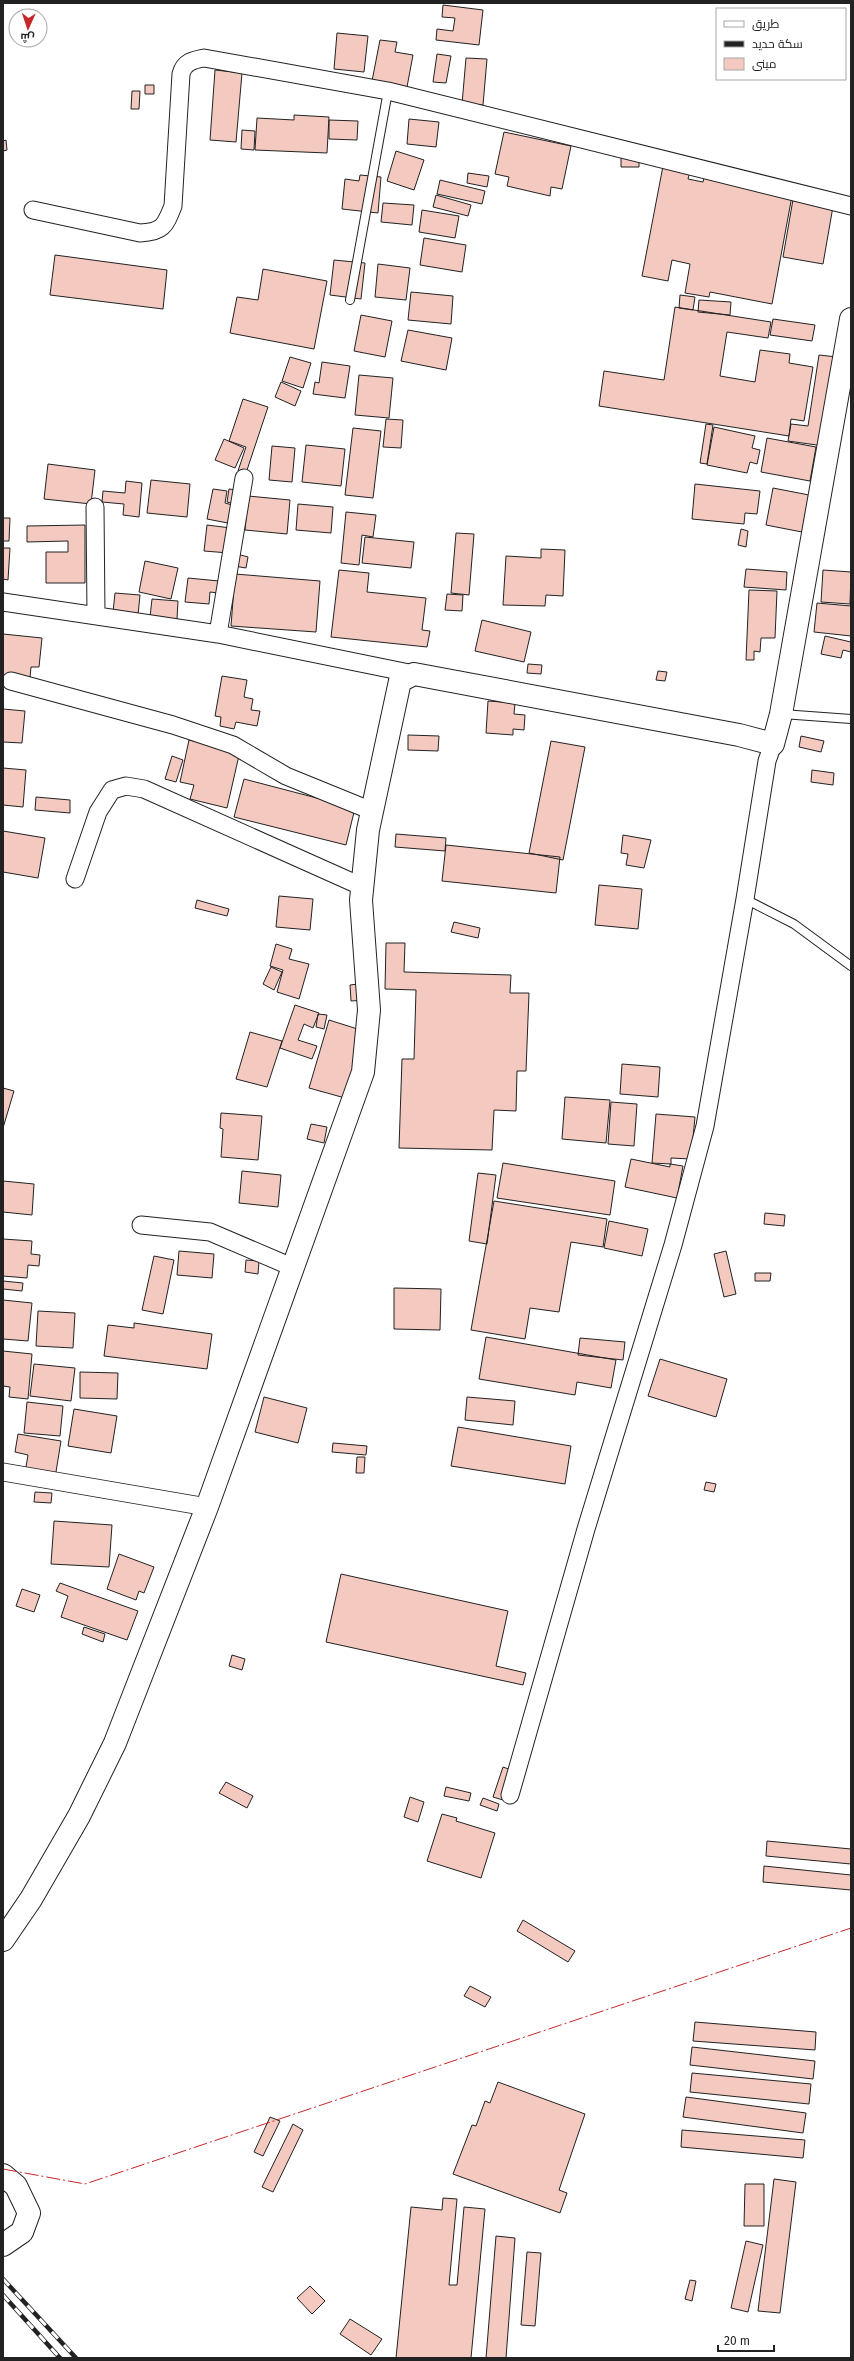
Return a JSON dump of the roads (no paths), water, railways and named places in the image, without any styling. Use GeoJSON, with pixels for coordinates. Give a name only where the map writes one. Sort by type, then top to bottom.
{"type":"FeatureCollection","features":[{"type":"Feature","properties":{"kind":"street"},"geometry":{"type":"LineString","coordinates":[[33,210],[140,233],[155,232],[166,225],[174,206],[182,67],[190,61],[204,58],[388,91],[851,206]]}},
{"type":"Feature","properties":{"kind":"street"},"geometry":{"type":"LineString","coordinates":[[510,1795],[586,1529],[673,1245],[705,1126],[745,899],[766,761],[773,744],[781,714],[851,319]]}},
{"type":"Feature","properties":{"kind":"street"},"geometry":{"type":"LineString","coordinates":[[218,634],[244,478]]}},
{"type":"Feature","properties":{"kind":"street"},"geometry":{"type":"LineString","coordinates":[[95,507],[96,615]]}},
{"type":"Feature","properties":{"kind":"street"},"geometry":{"type":"LineString","coordinates":[[3,602],[218,634],[414,674],[732,733],[773,744]]}},
{"type":"Feature","properties":{"kind":"street"},"geometry":{"type":"LineString","coordinates":[[3,1940],[32,1899],[75,1823],[115,1743],[207,1507],[363,1072],[369,1010],[361,900],[362,887],[372,811],[400,682],[414,674]]}},
{"type":"Feature","properties":{"kind":"street"},"geometry":{"type":"LineString","coordinates":[[11,681],[173,725],[233,745],[286,776],[372,811]]}},
{"type":"Feature","properties":{"kind":"street"},"geometry":{"type":"LineString","coordinates":[[75,879],[98,812],[112,790],[126,786],[144,789],[362,887]]}},
{"type":"Feature","properties":{"kind":"street"},"geometry":{"type":"LineString","coordinates":[[141,1225],[210,1232],[292,1267]]}},
{"type":"Feature","properties":{"kind":"street"},"geometry":{"type":"LineString","coordinates":[[3,1472],[207,1507]]}},
{"type":"Feature","properties":{"kind":"street"},"geometry":{"type":"LineString","coordinates":[[3,2175],[16,2186],[29,2213],[22,2232],[3,2245]]}},
{"type":"Feature","properties":{"kind":"lane"},"geometry":{"type":"LineString","coordinates":[[350,300],[388,91]]}},
{"type":"Feature","properties":{"kind":"lane"},"geometry":{"type":"LineString","coordinates":[[781,714],[851,719]]}},
{"type":"Feature","properties":{"kind":"lane"},"geometry":{"type":"LineString","coordinates":[[745,899],[794,924],[851,966]]}},
{"type":"Feature","properties":{"kind":"railway"},"geometry":{"type":"LineString","coordinates":[[3,2279],[76,2358]]}},
{"type":"Feature","properties":{"kind":"railway"},"geometry":{"type":"LineString","coordinates":[[3,2295],[60,2358]]}}]}
